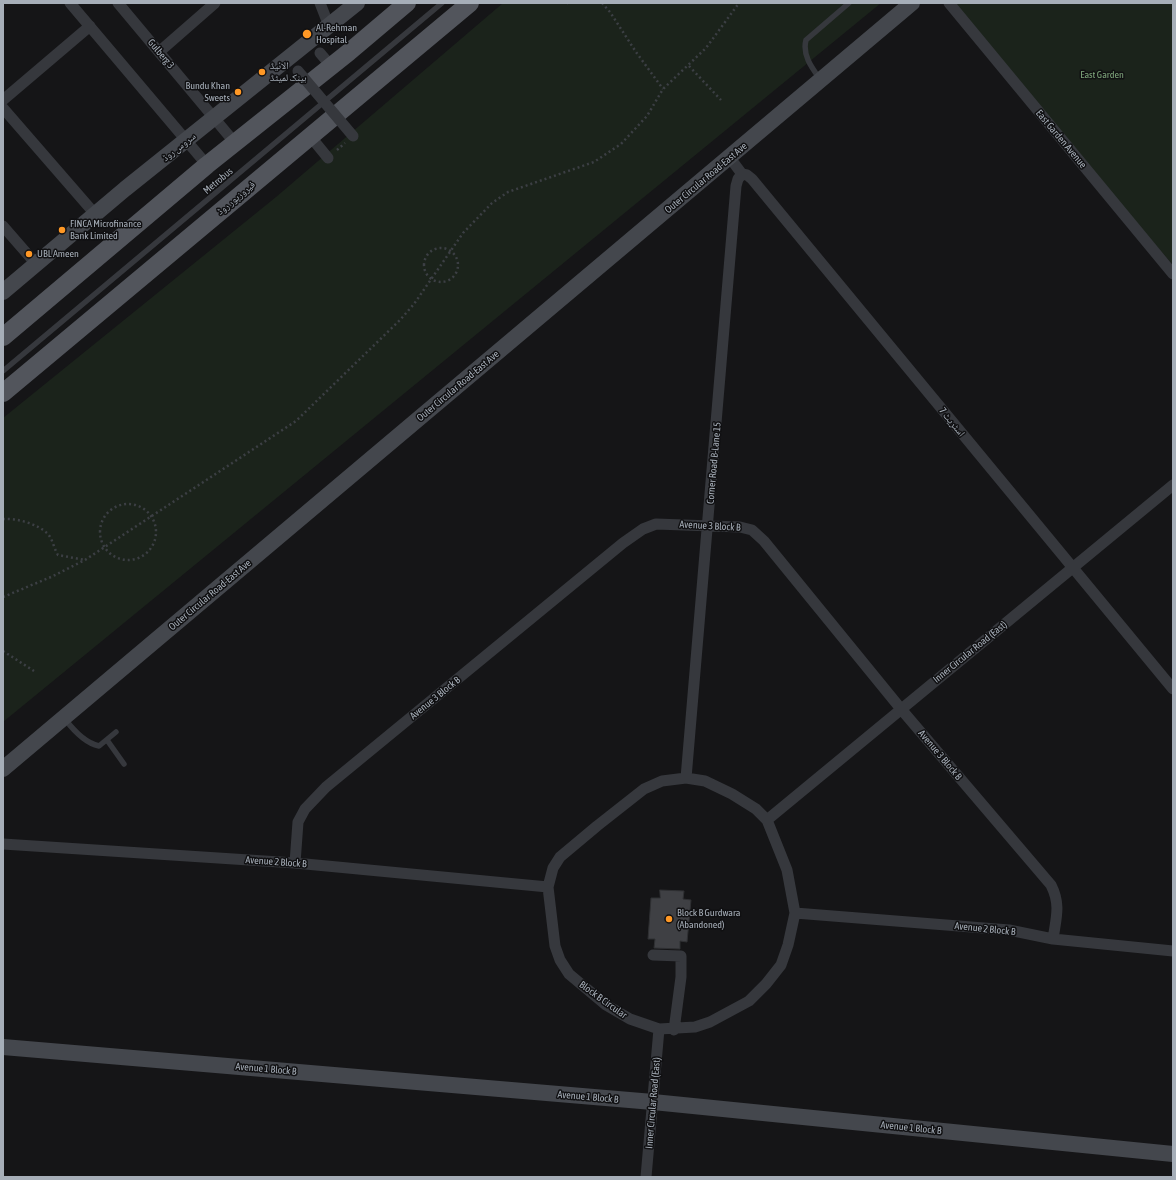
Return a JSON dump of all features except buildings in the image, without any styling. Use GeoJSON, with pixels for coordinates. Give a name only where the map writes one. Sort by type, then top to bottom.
{"type":"FeatureCollection","features":[{"type":"Feature","properties":{"kind":"main road"},"geometry":{"type":"LineString","coordinates":[[3,336],[235,142],[325,60],[407,3]]}},
{"type":"Feature","properties":{"kind":"main road","name":"فیروزپور روڈ"},"geometry":{"type":"LineString","coordinates":[[3,393],[470,3]]}},
{"type":"Feature","properties":{"kind":"street"},"geometry":{"type":"LineString","coordinates":[[70,3],[207,165]]}},
{"type":"Feature","properties":{"kind":"street","name":"Gulberg 3"},"geometry":{"type":"LineString","coordinates":[[118,3],[235,142]]}},
{"type":"Feature","properties":{"kind":"street"},"geometry":{"type":"LineString","coordinates":[[158,52],[215,3]]}},
{"type":"Feature","properties":{"kind":"street"},"geometry":{"type":"LineString","coordinates":[[320,3],[329,26]]}},
{"type":"Feature","properties":{"kind":"street","name":"سروس روڈ"},"geometry":{"type":"LineString","coordinates":[[3,292],[95,214],[357,3]]}},
{"type":"Feature","properties":{"kind":"street","name":"Outer Circular Road-East Ave"},"geometry":{"type":"LineString","coordinates":[[3,768],[730,158],[820,79],[912,3]]}},
{"type":"Feature","properties":{"kind":"street","name":"East Garden Avenue"},"geometry":{"type":"LineString","coordinates":[[949,3],[1173,274]]}},
{"type":"Feature","properties":{"kind":"street"},"geometry":{"type":"LineString","coordinates":[[3,100],[90,26]]}},
{"type":"Feature","properties":{"kind":"street"},"geometry":{"type":"LineString","coordinates":[[298,71],[353,136]]}},
{"type":"Feature","properties":{"kind":"street"},"geometry":{"type":"LineString","coordinates":[[3,108],[95,214]]}},
{"type":"Feature","properties":{"kind":"street"},"geometry":{"type":"LineString","coordinates":[[310,136],[328,158]]}},
{"type":"Feature","properties":{"kind":"street","name":"اسٹریٹ 7"},"geometry":{"type":"LineString","coordinates":[[730,158],[742,174],[748,175],[752,179],[1173,689]]}},
{"type":"Feature","properties":{"kind":"street","name":"Corner Road B-Lane 15"},"geometry":{"type":"LineString","coordinates":[[686,778],[709,525],[736,186],[738,179],[742,174]]}},
{"type":"Feature","properties":{"kind":"street"},"geometry":{"type":"LineString","coordinates":[[3,226],[36,264]]}},
{"type":"Feature","properties":{"kind":"street","name":"Inner Circular Road (East)"},"geometry":{"type":"LineString","coordinates":[[767,820],[1173,485]]}},
{"type":"Feature","properties":{"kind":"street","name":"Avenue 3 Block B"},"geometry":{"type":"LineString","coordinates":[[295,863],[298,822],[305,809],[326,787],[623,544],[643,529],[656,524],[740,527],[752,530],[764,541],[901,709],[1051,885],[1056,896],[1058,906],[1053,939]]}},
{"type":"Feature","properties":{"kind":"street","name":"Block B Circular"},"geometry":{"type":"LineString","coordinates":[[686,778],[706,781],[732,794],[756,809],[767,820],[788,870],[795,913],[788,945],[781,965],[766,984],[749,1001],[710,1022],[695,1027],[674,1030],[659,1029],[630,1019],[612,1009],[569,974],[560,960],[555,946],[548,888],[553,868],[560,857],[644,789],[662,781],[686,778]]}},
{"type":"Feature","properties":{"kind":"street","name":"Avenue 2 Block B"},"geometry":{"type":"LineString","coordinates":[[3,844],[295,863],[548,888]]}},
{"type":"Feature","properties":{"kind":"street","name":"Avenue 2 Block B"},"geometry":{"type":"LineString","coordinates":[[795,913],[1009,930],[1053,939],[1173,951]]}},
{"type":"Feature","properties":{"kind":"street"},"geometry":{"type":"LineString","coordinates":[[653,955],[681,956],[681,977],[674,1030]]}},
{"type":"Feature","properties":{"kind":"street","name":"Inner Circular Road (East)"},"geometry":{"type":"LineString","coordinates":[[646,1177],[659,1029]]}},
{"type":"Feature","properties":{"kind":"street","name":"Avenue 1 Block B"},"geometry":{"type":"LineString","coordinates":[[3,1047],[653,1102],[1173,1154]]}},
{"type":"Feature","properties":{"kind":"lane","name":"Metrobus"},"geometry":{"type":"LineString","coordinates":[[3,371],[442,3]]}},
{"type":"Feature","properties":{"kind":"lane"},"geometry":{"type":"LineString","coordinates":[[820,79],[810,66],[804,48],[806,40],[849,3]]}},
{"type":"Feature","properties":{"kind":"lane"},"geometry":{"type":"LineString","coordinates":[[63,718],[74,731],[91,744],[99,746],[116,732]]}},
{"type":"Feature","properties":{"kind":"lane"},"geometry":{"type":"LineString","coordinates":[[107,740],[124,764]]}},
{"type":"Feature","properties":{"kind":"path"},"geometry":{"type":"LineString","coordinates":[[602,3],[610,12],[663,90]]}},
{"type":"Feature","properties":{"kind":"path"},"geometry":{"type":"LineString","coordinates":[[3,597],[51,577],[105,548],[296,421],[400,320],[414,304],[463,233],[499,197],[579,168],[605,156],[621,144],[647,116],[663,90],[706,48],[739,3]]}},
{"type":"Feature","properties":{"kind":"path"},"geometry":{"type":"LineString","coordinates":[[689,66],[721,100]]}},
{"type":"Feature","properties":{"kind":"path"},"geometry":{"type":"LineString","coordinates":[[328,158],[353,136]]}},
{"type":"Feature","properties":{"kind":"path"},"geometry":{"type":"LineString","coordinates":[[439,248],[450,251],[457,260],[456,272],[453,276],[442,281],[431,278],[427,274],[424,264],[429,253],[439,248]]}},
{"type":"Feature","properties":{"kind":"path"},"geometry":{"type":"LineString","coordinates":[[126,504],[134,504],[147,511],[151,516],[155,523],[156,537],[150,551],[144,556],[137,559],[123,560],[116,558],[105,548],[102,541],[100,527],[103,520],[112,509],[126,504]]}},
{"type":"Feature","properties":{"kind":"path"},"geometry":{"type":"LineString","coordinates":[[3,519],[29,524],[40,528],[49,535],[58,555],[85,560]]}},
{"type":"Feature","properties":{"kind":"path"},"geometry":{"type":"LineString","coordinates":[[3,650],[34,671]]}},
{"type":"Feature","properties":{"kind":"green space"},"geometry":{"type":"Polygon","coordinates":[[[503,3],[881,3],[3,722],[3,418],[276,197],[503,3]]]}},
{"type":"Feature","properties":{"kind":"green space","name":"East Garden"},"geometry":{"type":"Polygon","coordinates":[[[945,3],[1173,3],[1173,265],[945,3]]]}},
{"type":"Feature","properties":{"kind":"place","name":"Al-Rehman Hospital"},"geometry":{"type":"Point","coordinates":[307,34]}},
{"type":"Feature","properties":{"kind":"place","name":"الائیڈ بینک لمیٹڈ"},"geometry":{"type":"Point","coordinates":[262,72]}},
{"type":"Feature","properties":{"kind":"place","name":"Bundu Khan Sweets"},"geometry":{"type":"Point","coordinates":[238,92]}},
{"type":"Feature","properties":{"kind":"place","name":"FINCA Microfinance Bank Limited"},"geometry":{"type":"Point","coordinates":[62,230]}},
{"type":"Feature","properties":{"kind":"place","name":"UBL Ameen"},"geometry":{"type":"Point","coordinates":[29,254]}},
{"type":"Feature","properties":{"kind":"place","name":"Block B Gurdwara (Abandoned)"},"geometry":{"type":"Point","coordinates":[669,919]}}]}
